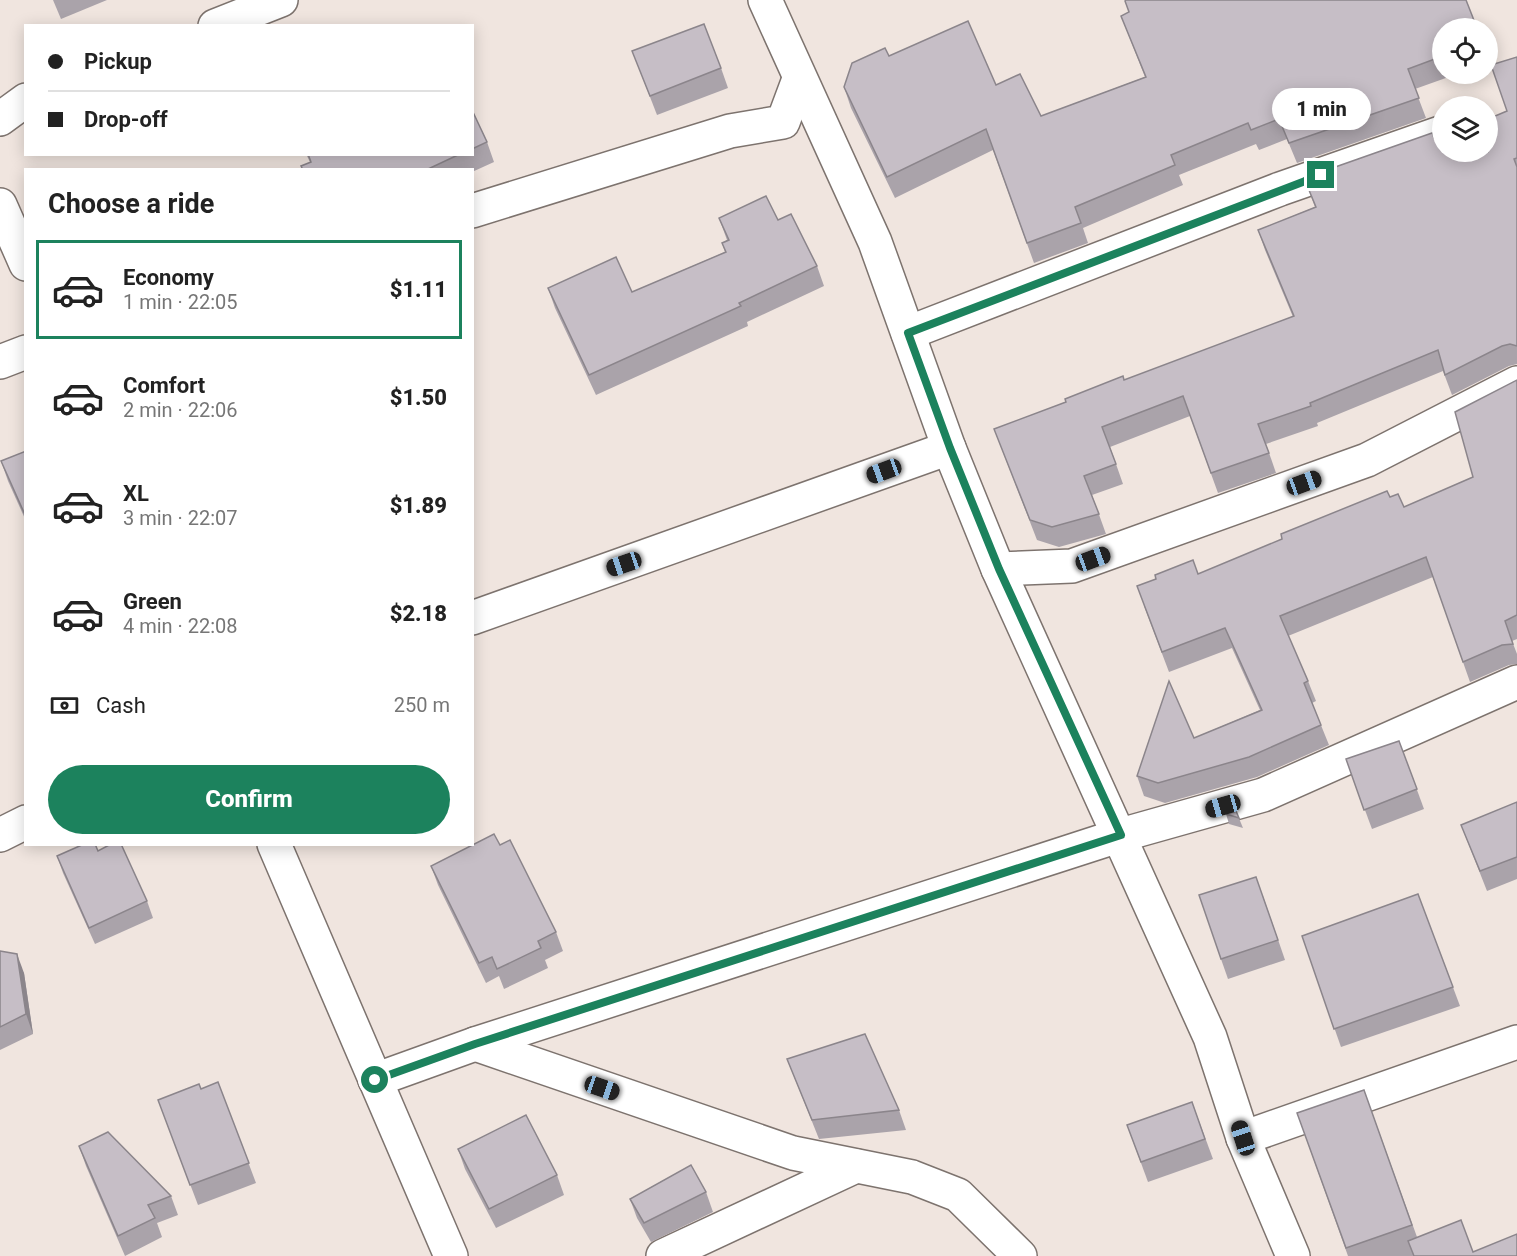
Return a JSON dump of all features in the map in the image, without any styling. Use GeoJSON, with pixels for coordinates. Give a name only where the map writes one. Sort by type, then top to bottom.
{"type":"FeatureCollection","features":[{"type":"Feature","properties":{"kind":"street"},"geometry":{"type":"LineString","coordinates":[[220,24],[281,0]]}},
{"type":"Feature","properties":{"kind":"street"},"geometry":{"type":"LineString","coordinates":[[765,0],[875,242],[950,448],[999,569],[1121,835],[1210,1037],[1243,1138],[1293,1256]]}},
{"type":"Feature","properties":{"kind":"street"},"geometry":{"type":"LineString","coordinates":[[474,210],[730,131],[783,122],[799,79]]}},
{"type":"Feature","properties":{"kind":"street"},"geometry":{"type":"LineString","coordinates":[[0,119],[24,101]]}},
{"type":"Feature","properties":{"kind":"street"},"geometry":{"type":"LineString","coordinates":[[908,333],[1280,189],[1432,136]]}},
{"type":"Feature","properties":{"kind":"street"},"geometry":{"type":"LineString","coordinates":[[0,205],[24,259]]}},
{"type":"Feature","properties":{"kind":"street"},"geometry":{"type":"LineString","coordinates":[[0,362],[24,353]]}},
{"type":"Feature","properties":{"kind":"street"},"geometry":{"type":"LineString","coordinates":[[999,569],[1072,566],[1127,547],[1367,460],[1517,383]]}},
{"type":"Feature","properties":{"kind":"street"},"geometry":{"type":"LineString","coordinates":[[474,617],[950,448]]}},
{"type":"Feature","properties":{"kind":"street"},"geometry":{"type":"LineString","coordinates":[[375,1080],[475,1044],[1121,835],[1263,795],[1517,682]]}},
{"type":"Feature","properties":{"kind":"street"},"geometry":{"type":"LineString","coordinates":[[0,835],[24,823]]}},
{"type":"Feature","properties":{"kind":"street"},"geometry":{"type":"LineString","coordinates":[[275,846],[451,1256]]}},
{"type":"Feature","properties":{"kind":"street"},"geometry":{"type":"LineString","coordinates":[[1243,1138],[1517,1042]]}},
{"type":"Feature","properties":{"kind":"street"},"geometry":{"type":"LineString","coordinates":[[475,1044],[793,1153],[912,1177],[958,1195],[1020,1256]]}},
{"type":"Feature","properties":{"kind":"street"},"geometry":{"type":"LineString","coordinates":[[663,1256],[856,1166]]}},
{"type":"Feature","properties":{"kind":"building"},"geometry":{"type":"Polygon","coordinates":[[[1466,0],[1473,18],[1432,18],[1432,60],[1408,69],[1419,98],[1289,143],[1279,119],[1251,130],[1248,123],[1171,155],[1175,165],[1075,207],[1081,223],[1027,243],[986,129],[887,177],[844,87],[852,63],[885,48],[889,56],[968,21],[996,85],[1020,74],[1041,116],[1146,77],[1121,16],[1129,12],[1125,1],[1466,0]]]}},
{"type":"Feature","properties":{"kind":"building"},"geometry":{"type":"Polygon","coordinates":[[[704,24],[721,68],[650,96],[632,51],[704,24]]]}},
{"type":"Feature","properties":{"kind":"building"},"geometry":{"type":"Polygon","coordinates":[[[1517,57],[1517,158],[1514,159],[1517,167],[1517,346],[1510,344],[1502,346],[1445,375],[1438,350],[1310,403],[1311,406],[1258,424],[1269,453],[1211,473],[1183,396],[1102,427],[1116,464],[1084,476],[1099,514],[1052,527],[1030,520],[994,429],[1066,402],[1065,399],[1123,376],[1124,380],[1294,316],[1258,230],[1316,207],[1304,178],[1432,133],[1432,162],[1498,162],[1498,115],[1507,111],[1498,84],[1498,63],[1517,57]]]}},
{"type":"Feature","properties":{"kind":"building"},"geometry":{"type":"Polygon","coordinates":[[[474,114],[487,142],[474,148],[474,114]]]}},
{"type":"Feature","properties":{"kind":"building"},"geometry":{"type":"Polygon","coordinates":[[[309,156],[456,156],[430,168],[302,168],[301,166],[311,162],[309,156]]]}},
{"type":"Feature","properties":{"kind":"building"},"geometry":{"type":"Polygon","coordinates":[[[766,196],[778,220],[791,214],[817,266],[739,303],[741,306],[589,375],[548,288],[616,257],[632,292],[726,252],[722,243],[729,240],[719,218],[766,196]]]}},
{"type":"Feature","properties":{"kind":"building"},"geometry":{"type":"Polygon","coordinates":[[[1517,380],[1517,615],[1505,621],[1513,644],[1502,645],[1463,662],[1426,557],[1280,616],[1308,681],[1304,683],[1321,725],[1249,757],[1158,783],[1137,776],[1169,681],[1194,738],[1262,710],[1225,628],[1162,652],[1137,586],[1156,579],[1155,575],[1193,560],[1198,574],[1282,539],[1281,534],[1387,491],[1390,497],[1398,494],[1404,507],[1473,477],[1455,412],[1517,380]]]}},
{"type":"Feature","properties":{"kind":"building"},"geometry":{"type":"Polygon","coordinates":[[[24,452],[24,513],[1,461],[24,452]]]}},
{"type":"Feature","properties":{"kind":"building"},"geometry":{"type":"Polygon","coordinates":[[[1399,741],[1417,789],[1364,810],[1346,759],[1399,741]]]}},
{"type":"Feature","properties":{"kind":"building"},"geometry":{"type":"Polygon","coordinates":[[[1517,802],[1517,857],[1480,871],[1461,825],[1517,802]]]}},
{"type":"Feature","properties":{"kind":"building"},"geometry":{"type":"Polygon","coordinates":[[[1236,811],[1239,818],[1226,814],[1236,811]]]}},
{"type":"Feature","properties":{"kind":"building"},"geometry":{"type":"Polygon","coordinates":[[[494,834],[500,845],[510,840],[556,932],[538,941],[541,948],[497,969],[492,957],[479,963],[431,866],[494,834]]]}},
{"type":"Feature","properties":{"kind":"building"},"geometry":{"type":"Polygon","coordinates":[[[80,846],[96,846],[98,851],[107,846],[122,846],[147,901],[89,928],[57,856],[80,846]]]}},
{"type":"Feature","properties":{"kind":"building"},"geometry":{"type":"Polygon","coordinates":[[[1256,877],[1278,940],[1221,959],[1199,895],[1256,877]]]}},
{"type":"Feature","properties":{"kind":"building"},"geometry":{"type":"Polygon","coordinates":[[[1418,894],[1453,987],[1334,1029],[1302,936],[1418,894]]]}},
{"type":"Feature","properties":{"kind":"building"},"geometry":{"type":"Polygon","coordinates":[[[0,951],[17,954],[26,1014],[0,1027],[0,951]]]}},
{"type":"Feature","properties":{"kind":"building"},"geometry":{"type":"Polygon","coordinates":[[[865,1034],[899,1110],[812,1120],[787,1059],[865,1034]]]}},
{"type":"Feature","properties":{"kind":"building"},"geometry":{"type":"Polygon","coordinates":[[[218,1082],[249,1163],[190,1185],[158,1100],[199,1084],[201,1089],[218,1082]]]}},
{"type":"Feature","properties":{"kind":"building"},"geometry":{"type":"Polygon","coordinates":[[[1364,1090],[1412,1225],[1346,1248],[1297,1113],[1364,1090]]]}},
{"type":"Feature","properties":{"kind":"building"},"geometry":{"type":"Polygon","coordinates":[[[1192,1102],[1205,1139],[1141,1162],[1127,1125],[1192,1102]]]}},
{"type":"Feature","properties":{"kind":"building"},"geometry":{"type":"Polygon","coordinates":[[[526,1115],[557,1175],[489,1209],[458,1149],[526,1115]]]}},
{"type":"Feature","properties":{"kind":"building"},"geometry":{"type":"Polygon","coordinates":[[[108,1132],[171,1196],[148,1205],[155,1218],[118,1236],[79,1146],[108,1132]]]}},
{"type":"Feature","properties":{"kind":"building"},"geometry":{"type":"Polygon","coordinates":[[[691,1165],[706,1192],[644,1223],[630,1199],[691,1165]]]}},
{"type":"Feature","properties":{"kind":"building"},"geometry":{"type":"Polygon","coordinates":[[[1461,1220],[1473,1252],[1517,1234],[1517,1256],[1414,1256],[1408,1241],[1461,1220]]]}},
{"type":"Feature","properties":{"kind":"route"},"geometry":{"type":"LineString","coordinates":[[375,1080],[475,1044],[1121,835],[999,569],[950,448],[908,333],[1321,175]]}}]}
